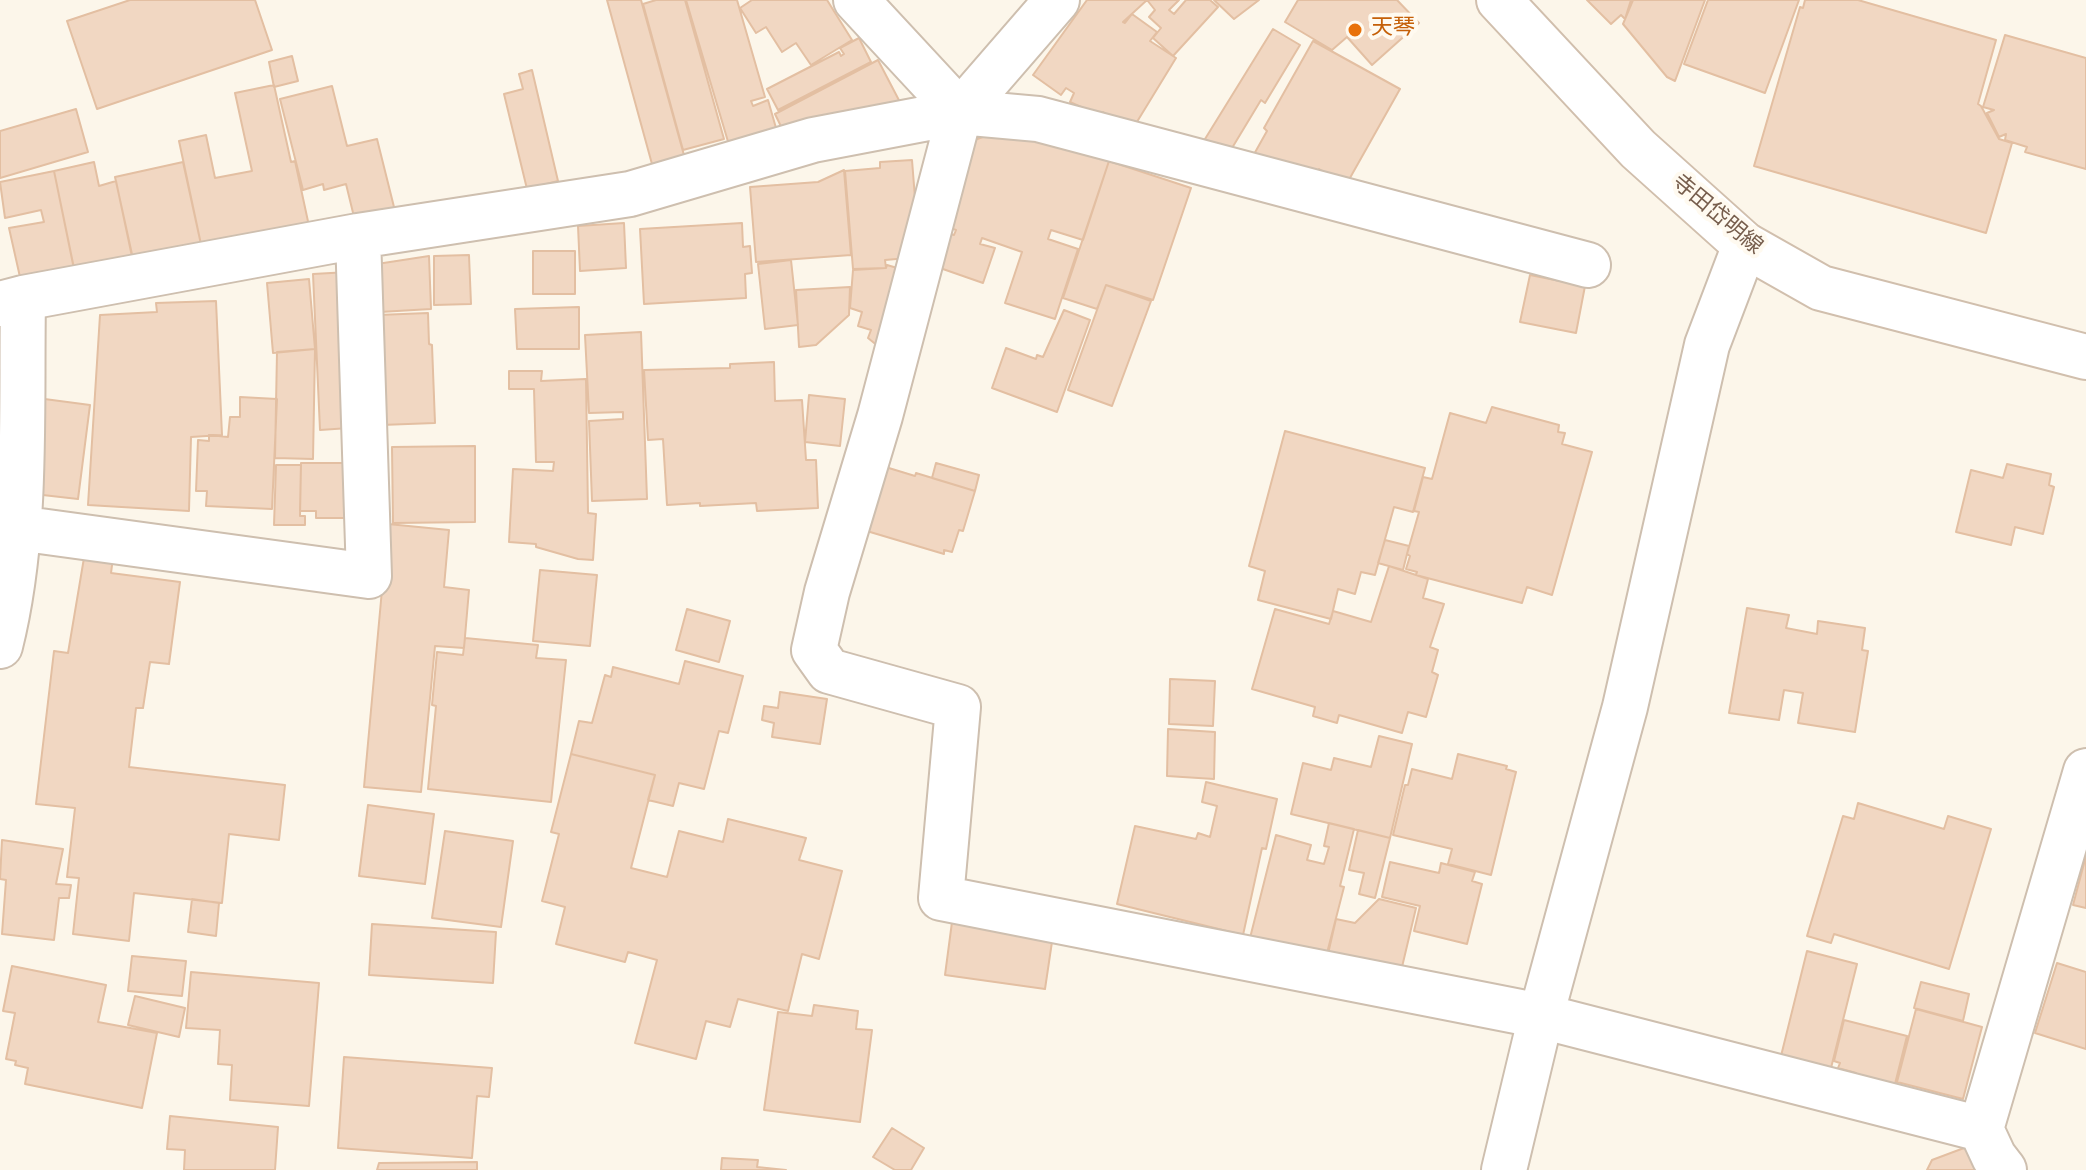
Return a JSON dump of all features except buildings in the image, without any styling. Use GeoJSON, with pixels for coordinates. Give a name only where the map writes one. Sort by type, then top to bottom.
{"type":"FeatureCollection","features":[{"type":"Feature","properties":{"kind":"street"},"geometry":{"type":"LineString","coordinates":[[856,0],[960,112]]}},
{"type":"Feature","properties":{"kind":"street"},"geometry":{"type":"LineString","coordinates":[[1057,0],[960,112],[880,416],[827,592],[814,650],[829,671],[958,707],[941,898],[1541,1016],[1981,1129]]}},
{"type":"Feature","properties":{"kind":"street","name":"寺田岱明線"},"geometry":{"type":"LineString","coordinates":[[1499,0],[1638,149],[1745,245],[1821,288],[2086,357]]}},
{"type":"Feature","properties":{"kind":"street"},"geometry":{"type":"LineString","coordinates":[[0,646],[8,613],[18,528],[12,301],[358,236],[630,194],[813,140],[960,112],[1038,119],[1588,265]]}},
{"type":"Feature","properties":{"kind":"street"},"geometry":{"type":"LineString","coordinates":[[18,528],[369,576],[358,236]]}},
{"type":"Feature","properties":{"kind":"street"},"geometry":{"type":"LineString","coordinates":[[1504,1170],[1541,1016],[1625,707],[1707,345],[1745,245]]}},
{"type":"Feature","properties":{"kind":"street"},"geometry":{"type":"LineString","coordinates":[[2004,1170],[1981,1129],[2086,771]]}},
{"type":"Feature","properties":{"kind":"place","name":"天琴"},"geometry":{"type":"Point","coordinates":[1355,30]}}]}
